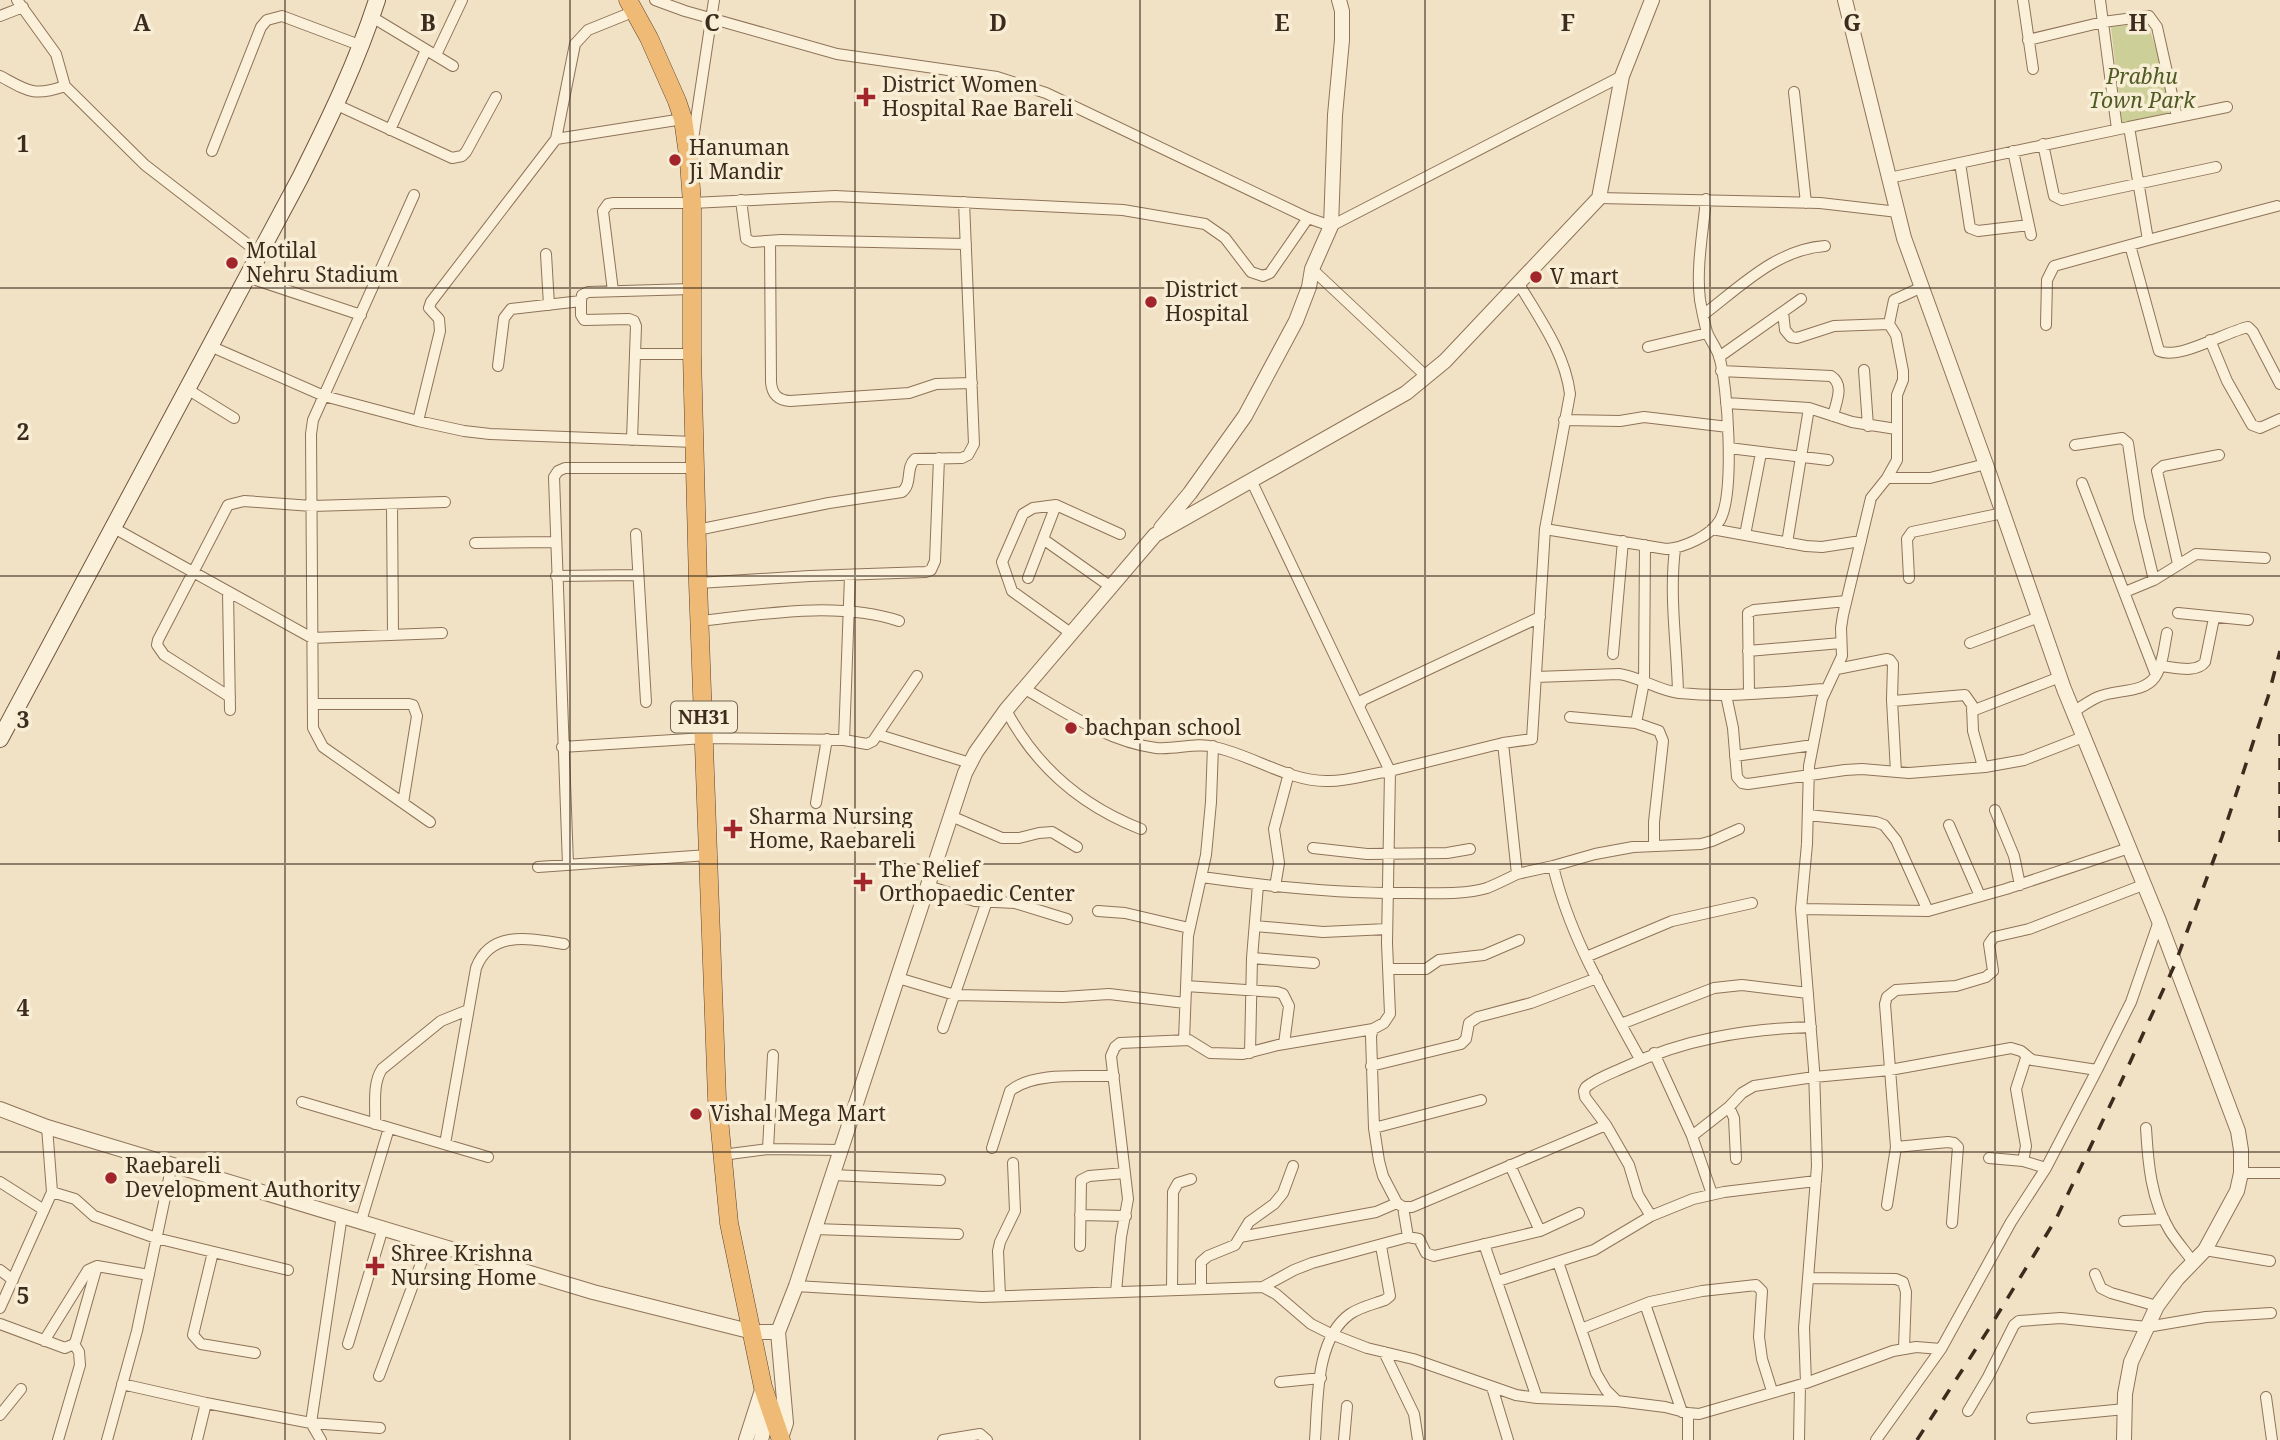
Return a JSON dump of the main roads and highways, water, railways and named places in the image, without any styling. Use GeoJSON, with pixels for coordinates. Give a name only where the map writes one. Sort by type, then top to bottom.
{"type":"FeatureCollection","features":[{"type":"Feature","properties":{"kind":"highway","name":"NH31"},"geometry":{"type":"LineString","coordinates":[[631,5],[666,73],[683,119],[689,162],[692,203],[692,354],[698,583],[717,1098],[729,1223],[763,1387],[781,1439]]}},
{"type":"Feature","properties":{"kind":"main road"},"geometry":{"type":"LineString","coordinates":[[0,739],[337,105],[362,46],[377,0]]}},
{"type":"Feature","properties":{"kind":"railway"},"geometry":{"type":"LineString","coordinates":[[1917,1440],[2056,1219],[2116,1093],[2175,964],[2222,837],[2268,697],[2280,651]]}},
{"type":"Feature","properties":{"kind":"railway"},"geometry":{"type":"LineString","coordinates":[[2280,734],[2280,844]]}},
{"type":"Feature","properties":{"kind":"place","name":"District Women Hospital Rae Bareli"},"geometry":{"type":"Point","coordinates":[866,97]}},
{"type":"Feature","properties":{"kind":"place","name":"Hanuman Ji Mandir"},"geometry":{"type":"Point","coordinates":[675,160]}},
{"type":"Feature","properties":{"kind":"place","name":"Motilal Nehru Stadium"},"geometry":{"type":"Point","coordinates":[232,263]}},
{"type":"Feature","properties":{"kind":"place","name":"V mart"},"geometry":{"type":"Point","coordinates":[1536,277]}},
{"type":"Feature","properties":{"kind":"place","name":"District Hospital"},"geometry":{"type":"Point","coordinates":[1151,302]}},
{"type":"Feature","properties":{"kind":"place","name":"bachpan school"},"geometry":{"type":"Point","coordinates":[1071,728]}},
{"type":"Feature","properties":{"kind":"place","name":"Sharma Nursing Home, Raebareli"},"geometry":{"type":"Point","coordinates":[733,829]}},
{"type":"Feature","properties":{"kind":"place","name":"The Relief Orthopaedic Center"},"geometry":{"type":"Point","coordinates":[863,882]}},
{"type":"Feature","properties":{"kind":"place","name":"Vishal Mega Mart"},"geometry":{"type":"Point","coordinates":[696,1114]}},
{"type":"Feature","properties":{"kind":"place","name":"Raebareli Development Authority"},"geometry":{"type":"Point","coordinates":[111,1178]}},
{"type":"Feature","properties":{"kind":"place","name":"Shree Krishna Nursing Home"},"geometry":{"type":"Point","coordinates":[375,1266]}},
{"type":"Feature","properties":{"kind":"park label","name":"Prabhu Town Park"},"geometry":{"type":"Point","coordinates":[2142,89]}}]}
